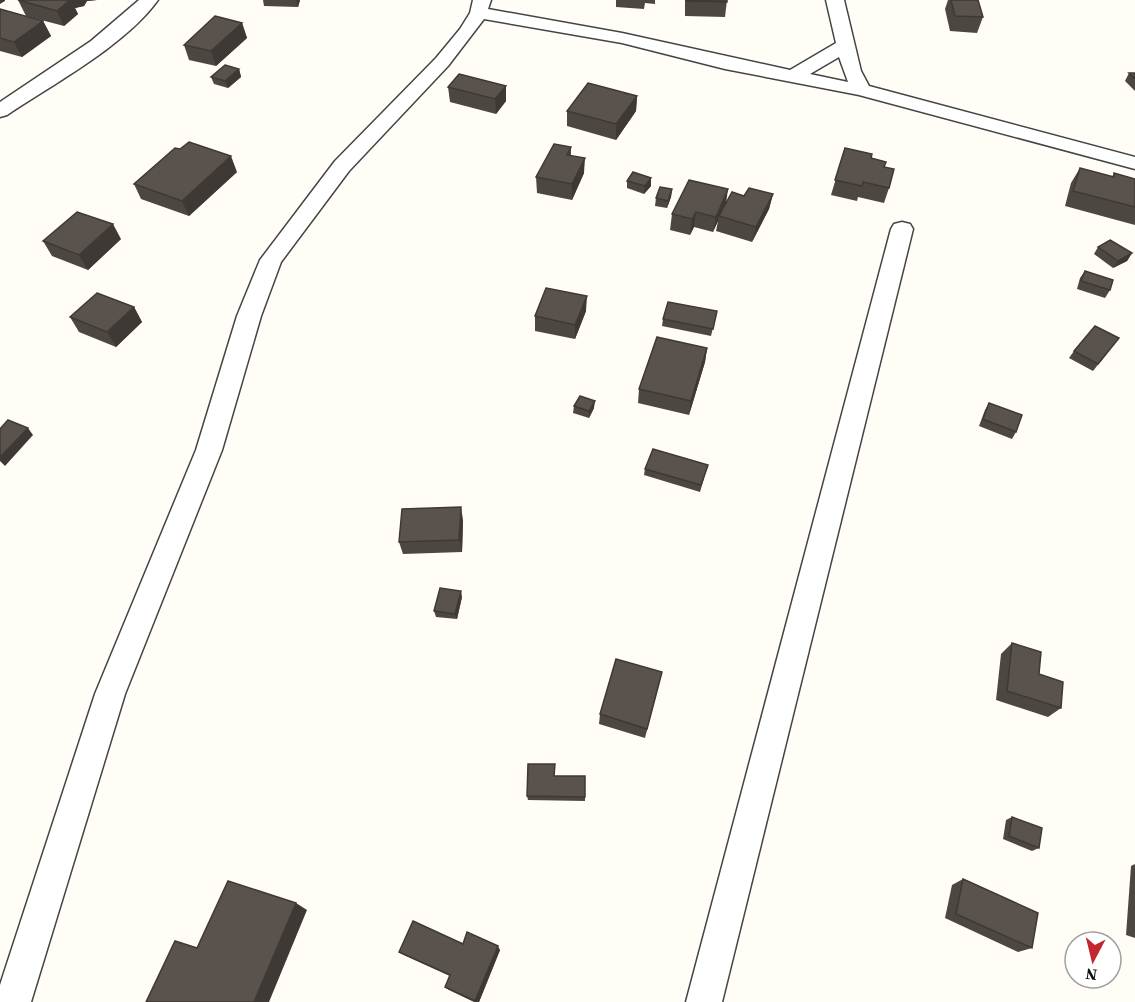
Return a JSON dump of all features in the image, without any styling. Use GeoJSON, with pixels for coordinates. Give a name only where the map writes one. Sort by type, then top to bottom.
{"type":"FeatureCollection","features":[{"type":"Feature","properties":{"kind":"street"},"geometry":{"type":"LineString","coordinates":[[0,111],[112,34],[134,17],[149,0]]}},
{"type":"Feature","properties":{"kind":"street"},"geometry":{"type":"LineString","coordinates":[[835,0],[852,71],[861,90]]}},
{"type":"Feature","properties":{"kind":"street"},"geometry":{"type":"LineString","coordinates":[[13,1002],[110,694],[209,450],[249,316],[271,260],[342,166],[442,62],[467,32],[480,6],[861,90],[1135,164]]}},
{"type":"Feature","properties":{"kind":"street"},"geometry":{"type":"LineString","coordinates":[[794,76],[846,45]]}},
{"type":"Feature","properties":{"kind":"street"},"geometry":{"type":"LineString","coordinates":[[704,1002],[902,229]]}},
{"type":"Feature","properties":{"kind":"building"},"geometry":{"type":"Polygon","coordinates":[[[18,0],[70,0],[57,11],[18,0]]]}},
{"type":"Feature","properties":{"kind":"building"},"geometry":{"type":"Polygon","coordinates":[[[727,0],[727,2],[687,1],[727,0]]]}},
{"type":"Feature","properties":{"kind":"building"},"geometry":{"type":"Polygon","coordinates":[[[951,0],[978,0],[983,17],[955,16],[951,0]]]}},
{"type":"Feature","properties":{"kind":"building"},"geometry":{"type":"Polygon","coordinates":[[[0,9],[43,21],[14,42],[0,38],[0,9]]]}},
{"type":"Feature","properties":{"kind":"building"},"geometry":{"type":"Polygon","coordinates":[[[215,16],[242,23],[211,51],[184,45],[215,16]]]}},
{"type":"Feature","properties":{"kind":"building"},"geometry":{"type":"Polygon","coordinates":[[[225,65],[239,69],[225,81],[211,77],[225,65]]]}},
{"type":"Feature","properties":{"kind":"building"},"geometry":{"type":"Polygon","coordinates":[[[459,74],[506,86],[495,99],[448,87],[459,74]]]}},
{"type":"Feature","properties":{"kind":"building"},"geometry":{"type":"Polygon","coordinates":[[[588,83],[637,96],[616,124],[567,111],[588,83]]]}},
{"type":"Feature","properties":{"kind":"building"},"geometry":{"type":"Polygon","coordinates":[[[189,142],[231,156],[182,201],[134,184],[175,148],[180,149],[189,142]]]}},
{"type":"Feature","properties":{"kind":"building"},"geometry":{"type":"Polygon","coordinates":[[[554,144],[571,147],[567,155],[585,158],[572,184],[536,177],[554,144]]]}},
{"type":"Feature","properties":{"kind":"building"},"geometry":{"type":"Polygon","coordinates":[[[845,148],[872,154],[871,158],[886,162],[884,167],[894,169],[889,188],[863,182],[862,186],[835,180],[845,148]]]}},
{"type":"Feature","properties":{"kind":"building"},"geometry":{"type":"Polygon","coordinates":[[[1080,168],[1114,177],[1114,173],[1135,179],[1135,207],[1073,191],[1080,168]]]}},
{"type":"Feature","properties":{"kind":"building"},"geometry":{"type":"Polygon","coordinates":[[[633,172],[651,178],[645,186],[627,181],[633,172]]]}},
{"type":"Feature","properties":{"kind":"building"},"geometry":{"type":"Polygon","coordinates":[[[689,180],[728,189],[716,217],[696,212],[692,219],[672,214],[689,180]]]}},
{"type":"Feature","properties":{"kind":"building"},"geometry":{"type":"Polygon","coordinates":[[[660,187],[672,189],[668,201],[656,198],[660,187]]]}},
{"type":"Feature","properties":{"kind":"building"},"geometry":{"type":"Polygon","coordinates":[[[749,188],[773,194],[756,227],[719,216],[732,192],[744,196],[749,188]]]}},
{"type":"Feature","properties":{"kind":"building"},"geometry":{"type":"Polygon","coordinates":[[[77,212],[113,224],[79,255],[43,241],[77,212]]]}},
{"type":"Feature","properties":{"kind":"building"},"geometry":{"type":"Polygon","coordinates":[[[1110,240],[1132,253],[1118,261],[1098,247],[1110,240]]]}},
{"type":"Feature","properties":{"kind":"building"},"geometry":{"type":"Polygon","coordinates":[[[1085,271],[1113,280],[1110,290],[1081,281],[1085,271]]]}},
{"type":"Feature","properties":{"kind":"building"},"geometry":{"type":"Polygon","coordinates":[[[546,288],[587,296],[575,325],[535,316],[546,288]]]}},
{"type":"Feature","properties":{"kind":"building"},"geometry":{"type":"Polygon","coordinates":[[[97,293],[134,307],[107,332],[70,317],[97,293]]]}},
{"type":"Feature","properties":{"kind":"building"},"geometry":{"type":"Polygon","coordinates":[[[668,302],[717,311],[713,329],[663,319],[668,302]]]}},
{"type":"Feature","properties":{"kind":"building"},"geometry":{"type":"Polygon","coordinates":[[[1095,326],[1119,338],[1098,364],[1074,351],[1095,326]]]}},
{"type":"Feature","properties":{"kind":"building"},"geometry":{"type":"Polygon","coordinates":[[[657,337],[707,348],[691,401],[639,389],[657,337]]]}},
{"type":"Feature","properties":{"kind":"building"},"geometry":{"type":"Polygon","coordinates":[[[580,396],[595,401],[589,411],[574,406],[580,396]]]}},
{"type":"Feature","properties":{"kind":"building"},"geometry":{"type":"Polygon","coordinates":[[[989,403],[1022,415],[1016,432],[983,419],[989,403]]]}},
{"type":"Feature","properties":{"kind":"building"},"geometry":{"type":"Polygon","coordinates":[[[8,420],[28,428],[0,457],[0,429],[8,420]]]}},
{"type":"Feature","properties":{"kind":"building"},"geometry":{"type":"Polygon","coordinates":[[[653,449],[708,465],[701,485],[645,469],[653,449]]]}},
{"type":"Feature","properties":{"kind":"building"},"geometry":{"type":"Polygon","coordinates":[[[461,507],[459,540],[399,542],[402,509],[461,507]]]}},
{"type":"Feature","properties":{"kind":"building"},"geometry":{"type":"Polygon","coordinates":[[[440,588],[461,591],[455,614],[434,611],[440,588]]]}},
{"type":"Feature","properties":{"kind":"building"},"geometry":{"type":"Polygon","coordinates":[[[1012,643],[1041,652],[1039,674],[1063,682],[1061,708],[1007,691],[1012,643]]]}},
{"type":"Feature","properties":{"kind":"building"},"geometry":{"type":"Polygon","coordinates":[[[616,659],[662,672],[647,729],[600,714],[616,659]]]}},
{"type":"Feature","properties":{"kind":"building"},"geometry":{"type":"Polygon","coordinates":[[[528,764],[555,764],[554,776],[585,776],[585,797],[527,796],[528,764]]]}},
{"type":"Feature","properties":{"kind":"building"},"geometry":{"type":"Polygon","coordinates":[[[1012,817],[1042,828],[1039,848],[1009,836],[1012,817]]]}},
{"type":"Feature","properties":{"kind":"building"},"geometry":{"type":"Polygon","coordinates":[[[963,879],[1038,913],[1032,948],[956,914],[963,879]]]}},
{"type":"Feature","properties":{"kind":"building"},"geometry":{"type":"Polygon","coordinates":[[[228,881],[296,903],[254,1002],[146,1002],[175,941],[197,948],[228,881]]]}},
{"type":"Feature","properties":{"kind":"building"},"geometry":{"type":"Polygon","coordinates":[[[413,921],[463,944],[467,932],[498,946],[475,1001],[445,987],[450,975],[399,952],[413,921]]]}}]}
